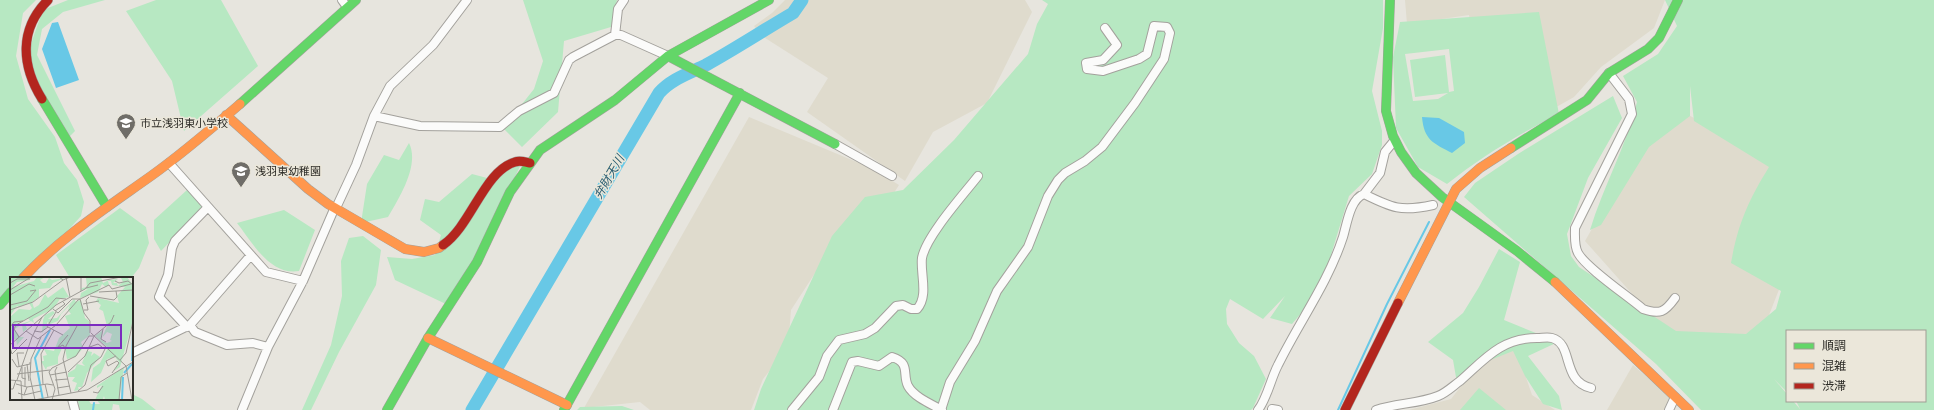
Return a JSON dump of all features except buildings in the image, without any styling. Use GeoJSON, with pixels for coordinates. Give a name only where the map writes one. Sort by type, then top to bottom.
{"type":"FeatureCollection","features":[{"type":"Feature","properties":{"kind":"street"},"geometry":{"type":"LineString","coordinates":[[48,0],[37,11],[27,33],[25,44],[28,71],[37,91],[107,208]]}},
{"type":"Feature","properties":{"kind":"street"},"geometry":{"type":"LineString","coordinates":[[24,277],[47,254],[75,231],[169,163],[226,115],[345,4],[356,0]]}},
{"type":"Feature","properties":{"kind":"street"},"geometry":{"type":"LineString","coordinates":[[242,410],[268,347],[303,281],[335,208],[356,165],[374,116],[390,86],[433,45],[467,0]]}},
{"type":"Feature","properties":{"kind":"street"},"geometry":{"type":"LineString","coordinates":[[615,35],[618,9],[624,0]]}},
{"type":"Feature","properties":{"kind":"street"},"geometry":{"type":"LineString","coordinates":[[387,410],[428,338],[477,262],[510,192],[540,150],[615,100],[668,56],[769,0]]}},
{"type":"Feature","properties":{"kind":"street"},"geometry":{"type":"LineString","coordinates":[[1390,0],[1386,105],[1390,129],[1394,141],[1407,162],[1430,187],[1530,261],[1564,290],[1689,410]]}},
{"type":"Feature","properties":{"kind":"street"},"geometry":{"type":"LineString","coordinates":[[1345,410],[1448,201],[1456,189],[1480,168],[1586,100],[1609,73],[1648,49],[1659,38],[1678,0]]}},
{"type":"Feature","properties":{"kind":"street"},"geometry":{"type":"LineString","coordinates":[[833,410],[852,362],[858,361],[879,366],[892,357],[903,363],[906,371],[907,385],[917,395],[942,410],[954,375],[975,341],[997,291],[1028,247],[1048,196],[1058,180],[1065,173],[1085,161],[1102,146],[1135,103],[1164,59],[1170,33],[1167,27],[1154,26],[1147,54],[1139,59],[1102,71],[1086,69],[1086,63],[1103,60],[1117,45],[1105,28]]}},
{"type":"Feature","properties":{"kind":"street"},"geometry":{"type":"LineString","coordinates":[[374,116],[420,126],[500,126],[519,111],[554,93],[569,60],[615,35],[621,35],[668,56],[740,93],[892,176]]}},
{"type":"Feature","properties":{"kind":"street"},"geometry":{"type":"LineString","coordinates":[[1609,73],[1629,99],[1632,114],[1576,228],[1575,240],[1577,252],[1585,262],[1643,309],[1655,313],[1661,312],[1669,306],[1675,298]]}},
{"type":"Feature","properties":{"kind":"street"},"geometry":{"type":"LineString","coordinates":[[428,338],[566,407],[740,93]]}},
{"type":"Feature","properties":{"kind":"street"},"geometry":{"type":"LineString","coordinates":[[226,115],[308,189],[335,208],[405,249],[416,252],[433,250],[449,242],[455,237],[480,195],[503,168],[517,161],[530,163]]}},
{"type":"Feature","properties":{"kind":"street"},"geometry":{"type":"LineString","coordinates":[[1258,410],[1273,374],[1294,332],[1331,268],[1354,202],[1364,194],[1380,173],[1385,152],[1394,141]]}},
{"type":"Feature","properties":{"kind":"street"},"geometry":{"type":"LineString","coordinates":[[169,163],[266,272],[303,281]]}},
{"type":"Feature","properties":{"kind":"street"},"geometry":{"type":"LineString","coordinates":[[792,410],[820,377],[827,356],[839,340],[866,334],[875,328],[896,306],[903,305],[911,310],[917,309],[921,305],[922,257],[942,221],[978,176]]}},
{"type":"Feature","properties":{"kind":"street"},"geometry":{"type":"LineString","coordinates":[[1364,194],[1387,205],[1402,209],[1433,205]]}},
{"type":"Feature","properties":{"kind":"street"},"geometry":{"type":"LineString","coordinates":[[208,208],[176,241],[172,248],[168,274],[159,297],[195,332],[227,345],[252,343],[268,347]]}},
{"type":"Feature","properties":{"kind":"street"},"geometry":{"type":"LineString","coordinates":[[133,353],[188,326],[251,255]]}},
{"type":"Feature","properties":{"kind":"street"},"geometry":{"type":"LineString","coordinates":[[0,305],[10,293]]}},
{"type":"Feature","properties":{"kind":"street"},"geometry":{"type":"LineString","coordinates":[[1376,410],[1438,396],[1449,390],[1502,345],[1528,338],[1553,338],[1564,350],[1576,381],[1582,386],[1591,388]]}},
{"type":"Feature","properties":{"kind":"street"},"geometry":{"type":"LineString","coordinates":[[1669,410],[1675,397]]}},
{"type":"Feature","properties":{"kind":"street"},"geometry":{"type":"LineString","coordinates":[[72,400],[75,410]]}},
{"type":"Feature","properties":{"kind":"shaded area"},"geometry":{"type":"Polygon","coordinates":[[[785,0],[1025,0],[1032,12],[987,103],[933,132],[905,181],[807,112],[828,78],[762,36],[754,26],[772,13],[785,0]]]}},
{"type":"Feature","properties":{"kind":"shaded area"},"geometry":{"type":"Polygon","coordinates":[[[1405,0],[1665,0],[1654,28],[1601,67],[1574,97],[1551,110],[1479,80],[1469,15],[1407,24],[1405,0]]]}},
{"type":"Feature","properties":{"kind":"shaded area"},"geometry":{"type":"Polygon","coordinates":[[[1664,102],[1820,185],[1733,407],[1585,241],[1664,102]]]}},
{"type":"Feature","properties":{"kind":"shaded area"},"geometry":{"type":"Polygon","coordinates":[[[749,117],[871,168],[899,185],[878,218],[847,224],[791,310],[788,348],[763,379],[751,410],[650,410],[640,402],[584,408],[749,117]]]}},
{"type":"Feature","properties":{"kind":"shaded area"},"geometry":{"type":"Polygon","coordinates":[[[1516,348],[1532,395],[1555,410],[1409,410],[1451,399],[1485,356],[1516,348]]]}},
{"type":"Feature","properties":{"kind":"shaded area"},"geometry":{"type":"Polygon","coordinates":[[[1633,365],[1670,397],[1664,410],[1607,410],[1633,365]]]}},
{"type":"Feature","properties":{"kind":"green space"},"geometry":{"type":"Polygon","coordinates":[[[0,0],[36,0],[23,13],[16,56],[28,99],[55,137],[64,163],[77,180],[84,202],[81,216],[26,277],[10,277],[10,294],[0,304],[0,0]]]}},
{"type":"Feature","properties":{"kind":"green space"},"geometry":{"type":"Polygon","coordinates":[[[68,0],[105,0],[63,12],[42,29],[37,55],[75,131],[69,137],[36,81],[30,57],[32,41],[43,10],[68,0]]]}},
{"type":"Feature","properties":{"kind":"green space"},"geometry":{"type":"Polygon","coordinates":[[[156,0],[221,0],[258,66],[184,131],[172,81],[126,11],[156,0]]]}},
{"type":"Feature","properties":{"kind":"green space"},"geometry":{"type":"Polygon","coordinates":[[[523,0],[617,0],[611,27],[564,41],[558,112],[522,147],[503,128],[534,89],[543,61],[523,0]]]}},
{"type":"Feature","properties":{"kind":"green space"},"geometry":{"type":"Polygon","coordinates":[[[1042,0],[1383,0],[1383,28],[1372,91],[1382,131],[1382,145],[1372,174],[1349,196],[1320,291],[1292,324],[1270,318],[1285,296],[1263,319],[1230,299],[1226,309],[1227,324],[1239,343],[1254,356],[1266,379],[1253,408],[1251,410],[754,410],[761,389],[832,236],[865,197],[903,190],[954,140],[1028,54],[1037,24],[1048,4],[1042,0]]]}},
{"type":"Feature","properties":{"kind":"green space"},"geometry":{"type":"Polygon","coordinates":[[[1665,0],[1934,0],[1934,410],[1701,410],[1656,364],[1464,197],[1475,183],[1518,154],[1613,96],[1622,118],[1588,178],[1567,234],[1571,256],[1579,267],[1676,331],[1746,334],[1776,309],[1781,291],[1731,263],[1737,236],[1745,213],[1755,191],[1769,167],[1694,121],[1690,86],[1690,116],[1649,147],[1601,225],[1590,230],[1601,198],[1627,135],[1637,102],[1623,76],[1658,54],[1677,26],[1665,0]]]}},
{"type":"Feature","properties":{"kind":"green space"},"geometry":{"type":"Polygon","coordinates":[[[1539,12],[1559,114],[1501,146],[1447,184],[1418,167],[1396,128],[1393,57],[1400,22],[1539,12]],[[1449,49],[1405,54],[1413,101],[1438,99],[1448,93],[1415,97],[1410,60],[1445,55],[1449,92],[1454,91],[1449,49]]]}},
{"type":"Feature","properties":{"kind":"green space"},"geometry":{"type":"Polygon","coordinates":[[[409,143],[412,152],[410,171],[407,181],[388,217],[361,223],[367,184],[384,155],[399,160],[409,143]]]}},
{"type":"Feature","properties":{"kind":"green space"},"geometry":{"type":"Polygon","coordinates":[[[522,162],[473,267],[448,305],[395,280],[387,257],[412,259],[435,255],[441,235],[420,220],[425,199],[439,202],[472,174],[487,178],[522,162]]]}},
{"type":"Feature","properties":{"kind":"green space"},"geometry":{"type":"Polygon","coordinates":[[[187,190],[203,207],[161,251],[154,239],[154,220],[187,190]]]}},
{"type":"Feature","properties":{"kind":"green space"},"geometry":{"type":"Polygon","coordinates":[[[120,208],[146,227],[149,243],[139,268],[132,277],[69,277],[56,255],[120,208]]]}},
{"type":"Feature","properties":{"kind":"green space"},"geometry":{"type":"Polygon","coordinates":[[[284,210],[315,230],[299,271],[289,271],[279,268],[271,263],[256,248],[237,223],[284,210]]]}},
{"type":"Feature","properties":{"kind":"green space"},"geometry":{"type":"Polygon","coordinates":[[[363,236],[381,250],[376,285],[339,352],[311,410],[302,410],[331,345],[342,296],[341,261],[349,238],[363,236]]]}},
{"type":"Feature","properties":{"kind":"green space"},"geometry":{"type":"Polygon","coordinates":[[[1499,249],[1520,262],[1504,320],[1558,342],[1528,356],[1559,396],[1562,410],[1543,404],[1525,376],[1513,351],[1478,365],[1457,383],[1453,360],[1428,342],[1463,313],[1499,249]]]}},
{"type":"Feature","properties":{"kind":"green space"},"geometry":{"type":"Polygon","coordinates":[[[1479,388],[1506,410],[1460,410],[1479,388]]]}},
{"type":"Feature","properties":{"kind":"green space"},"geometry":{"type":"Polygon","coordinates":[[[133,394],[142,399],[156,410],[120,410],[119,405],[113,404],[112,410],[79,410],[78,400],[89,400],[91,404],[100,404],[97,400],[133,400],[133,394]]]}},
{"type":"Feature","properties":{"kind":"green space"},"geometry":{"type":"Polygon","coordinates":[[[622,406],[634,410],[577,410],[580,407],[622,406]]]}},
{"type":"Feature","properties":{"kind":"water"},"geometry":{"type":"Polygon","coordinates":[[[58,22],[79,80],[56,88],[42,49],[52,23],[58,22]]]}},
{"type":"Feature","properties":{"kind":"water"},"geometry":{"type":"Polygon","coordinates":[[[1422,117],[1439,118],[1464,132],[1465,143],[1452,153],[1435,143],[1427,136],[1422,117]]]}},
{"type":"Feature","properties":{"kind":"waterway","name":"弁財天川"},"geometry":{"type":"LineString","coordinates":[[472,410],[659,93],[675,80],[717,59],[793,13],[802,0]]}},
{"type":"Feature","properties":{"kind":"waterway"},"geometry":{"type":"LineString","coordinates":[[1338,410],[1387,304],[1429,222]]}},
{"type":"Feature","properties":{"kind":"waterway"},"geometry":{"type":"LineString","coordinates":[[93,410],[94,403]]}},
{"type":"Feature","properties":{"kind":"traffic: fast"},"geometry":{"type":"LineString","coordinates":[[240,104],[356,0]]}},
{"type":"Feature","properties":{"kind":"traffic: fast"},"geometry":{"type":"LineString","coordinates":[[387,410],[428,338],[477,262],[510,192],[540,150],[615,100],[668,56],[769,0]]}},
{"type":"Feature","properties":{"kind":"traffic: fast"},"geometry":{"type":"LineString","coordinates":[[1390,0],[1386,111],[1393,136],[1401,152],[1416,173],[1442,197],[1517,251],[1555,282]]}},
{"type":"Feature","properties":{"kind":"traffic: fast"},"geometry":{"type":"LineString","coordinates":[[1511,148],[1587,100],[1609,73],[1648,49],[1659,38],[1678,0]]}},
{"type":"Feature","properties":{"kind":"traffic: fast"},"geometry":{"type":"LineString","coordinates":[[668,56],[835,144]]}},
{"type":"Feature","properties":{"kind":"traffic: fast"},"geometry":{"type":"LineString","coordinates":[[564,410],[740,93]]}},
{"type":"Feature","properties":{"kind":"traffic: fast"},"geometry":{"type":"LineString","coordinates":[[42,99],[107,207]]}},
{"type":"Feature","properties":{"kind":"traffic: fast"},"geometry":{"type":"LineString","coordinates":[[0,305],[10,293]]}},
{"type":"Feature","properties":{"kind":"traffic: slow"},"geometry":{"type":"LineString","coordinates":[[24,277],[68,236],[174,159],[240,104]]}},
{"type":"Feature","properties":{"kind":"traffic: slow"},"geometry":{"type":"LineString","coordinates":[[226,115],[308,189],[328,204],[405,249],[424,252],[439,248],[443,245]]}},
{"type":"Feature","properties":{"kind":"traffic: slow"},"geometry":{"type":"LineString","coordinates":[[1398,303],[1456,189],[1480,168],[1511,148]]}},
{"type":"Feature","properties":{"kind":"traffic: slow"},"geometry":{"type":"LineString","coordinates":[[1555,282],[1689,410]]}},
{"type":"Feature","properties":{"kind":"traffic: slow"},"geometry":{"type":"LineString","coordinates":[[428,338],[567,405]]}},
{"type":"Feature","properties":{"kind":"traffic: jam"},"geometry":{"type":"LineString","coordinates":[[42,99],[30,73],[26,48],[32,23],[48,0]]}},
{"type":"Feature","properties":{"kind":"traffic: jam"},"geometry":{"type":"LineString","coordinates":[[443,245],[462,225],[486,187],[504,167],[521,161],[530,163]]}},
{"type":"Feature","properties":{"kind":"traffic: jam"},"geometry":{"type":"LineString","coordinates":[[1345,410],[1398,303]]}},
{"type":"Feature","properties":{"kind":"place","name":"市立浅羽東小学校"},"geometry":{"type":"Point","coordinates":[126,140]}},
{"type":"Feature","properties":{"kind":"place","name":"浅羽東幼稚園"},"geometry":{"type":"Point","coordinates":[241,188]}}]}
